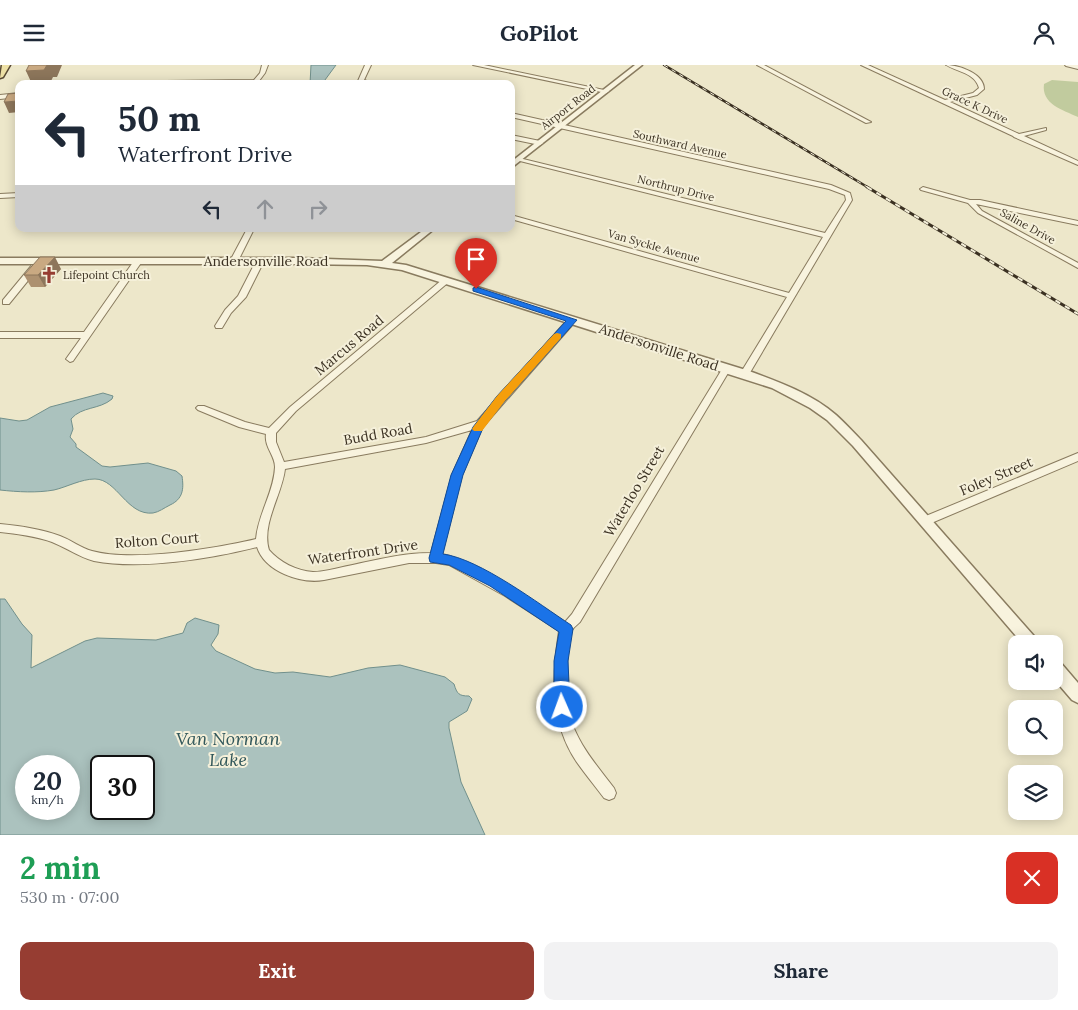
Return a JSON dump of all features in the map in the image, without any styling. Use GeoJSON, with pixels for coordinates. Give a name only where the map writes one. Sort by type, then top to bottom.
{"type":"FeatureCollection","features":[{"type":"Feature","properties":{"kind":"main road"},"geometry":{"type":"LineString","coordinates":[[0,75],[6,65]]}},
{"type":"Feature","properties":{"kind":"street"},"geometry":{"type":"LineString","coordinates":[[257,80],[265,65]]}},
{"type":"Feature","properties":{"kind":"street"},"geometry":{"type":"LineString","coordinates":[[362,80],[368,65]]}},
{"type":"Feature","properties":{"kind":"street"},"geometry":{"type":"LineString","coordinates":[[476,65],[606,91]]}},
{"type":"Feature","properties":{"kind":"street","name":"Airport Road"},"geometry":{"type":"LineString","coordinates":[[515,163],[639,65]]}},
{"type":"Feature","properties":{"kind":"street"},"geometry":{"type":"LineString","coordinates":[[760,65],[868,122]]}},
{"type":"Feature","properties":{"kind":"street","name":"Grace K Drive"},"geometry":{"type":"LineString","coordinates":[[864,65],[1078,163]]}},
{"type":"Feature","properties":{"kind":"street"},"geometry":{"type":"LineString","coordinates":[[944,102],[975,95],[982,88],[981,83],[976,78],[949,65]]}},
{"type":"Feature","properties":{"kind":"street"},"geometry":{"type":"LineString","coordinates":[[1068,65],[1078,67]]}},
{"type":"Feature","properties":{"kind":"street"},"geometry":{"type":"LineString","coordinates":[[0,97],[15,95]]}},
{"type":"Feature","properties":{"kind":"street","name":"Southward Avenue"},"geometry":{"type":"LineString","coordinates":[[515,116],[844,191],[848,194],[849,200],[828,236]]}},
{"type":"Feature","properties":{"kind":"street"},"geometry":{"type":"LineString","coordinates":[[1016,136],[1044,129]]}},
{"type":"Feature","properties":{"kind":"street"},"geometry":{"type":"LineString","coordinates":[[515,138],[540,143]]}},
{"type":"Feature","properties":{"kind":"street","name":"Northrup Drive"},"geometry":{"type":"LineString","coordinates":[[519,160],[828,236]]}},
{"type":"Feature","properties":{"kind":"street"},"geometry":{"type":"LineString","coordinates":[[923,189],[970,202],[980,202],[1078,223]]}},
{"type":"Feature","properties":{"kind":"street"},"geometry":{"type":"LineString","coordinates":[[0,197],[15,195]]}},
{"type":"Feature","properties":{"kind":"street","name":"Saline Drive"},"geometry":{"type":"LineString","coordinates":[[970,202],[980,212],[1078,266]]}},
{"type":"Feature","properties":{"kind":"street","name":"Van Syckle Avenue"},"geometry":{"type":"LineString","coordinates":[[515,218],[791,296]]}},
{"type":"Feature","properties":{"kind":"street"},"geometry":{"type":"LineString","coordinates":[[234,261],[248,232]]}},
{"type":"Feature","properties":{"kind":"street"},"geometry":{"type":"LineString","coordinates":[[384,264],[426,232]]}},
{"type":"Feature","properties":{"kind":"street"},"geometry":{"type":"LineString","coordinates":[[745,374],[828,236]]}},
{"type":"Feature","properties":{"kind":"street"},"geometry":{"type":"LineString","coordinates":[[70,359],[138,260]]}},
{"type":"Feature","properties":{"kind":"street","name":"Andersonville Road"},"geometry":{"type":"LineString","coordinates":[[0,261],[138,260],[384,264],[403,267],[745,374],[795,395],[831,417],[858,443],[1025,635]]}},
{"type":"Feature","properties":{"kind":"street"},"geometry":{"type":"LineString","coordinates":[[6,302],[40,261]]}},
{"type":"Feature","properties":{"kind":"street"},"geometry":{"type":"LineString","coordinates":[[219,326],[228,312],[242,297],[260,261]]}},
{"type":"Feature","properties":{"kind":"street","name":"Marcus Road"},"geometry":{"type":"LineString","coordinates":[[271,432],[292,409],[446,281]]}},
{"type":"Feature","properties":{"kind":"street"},"geometry":{"type":"LineString","coordinates":[[435,558],[457,475],[480,424],[572,320]]}},
{"type":"Feature","properties":{"kind":"street"},"geometry":{"type":"LineString","coordinates":[[0,335],[85,335]]}},
{"type":"Feature","properties":{"kind":"street","name":"Waterloo Street"},"geometry":{"type":"LineString","coordinates":[[566,629],[576,618],[727,369]]}},
{"type":"Feature","properties":{"kind":"street"},"geometry":{"type":"LineString","coordinates":[[201,408],[242,425],[271,432],[269,441],[280,466],[271,506],[263,524],[261,542]]}},
{"type":"Feature","properties":{"kind":"street","name":"Budd Road"},"geometry":{"type":"LineString","coordinates":[[280,466],[426,440],[480,424]]}},
{"type":"Feature","properties":{"kind":"street","name":"Foley Street"},"geometry":{"type":"LineString","coordinates":[[926,521],[1078,457]]}},
{"type":"Feature","properties":{"kind":"street","name":"Rolton Court"},"geometry":{"type":"LineString","coordinates":[[0,528],[32,531],[95,557],[112,558],[151,558],[261,542]]}},
{"type":"Feature","properties":{"kind":"street","name":"Waterfront Drive"},"geometry":{"type":"LineString","coordinates":[[261,542],[262,551],[271,561],[308,576],[330,574],[395,561],[435,558],[452,560],[494,582],[566,629]]}},
{"type":"Feature","properties":{"kind":"street"},"geometry":{"type":"LineString","coordinates":[[566,629],[561,661],[562,707],[565,723],[580,755],[609,793]]}},
{"type":"Feature","properties":{"kind":"street"},"geometry":{"type":"LineString","coordinates":[[1063,678],[1078,695]]}},
{"type":"Feature","properties":{"kind":"green space"},"geometry":{"type":"Polygon","coordinates":[[[1052,80],[1078,82],[1078,117],[1060,109],[1046,97],[1044,84],[1052,80]]]}},
{"type":"Feature","properties":{"kind":"water"},"geometry":{"type":"Polygon","coordinates":[[[311,65],[336,65],[325,80],[310,80],[311,65]]]}},
{"type":"Feature","properties":{"kind":"water"},"geometry":{"type":"Polygon","coordinates":[[[103,393],[113,396],[112,399],[102,405],[80,412],[71,419],[73,429],[70,437],[76,444],[76,447],[102,466],[110,467],[148,463],[176,471],[182,476],[183,481],[182,493],[178,500],[157,512],[144,512],[129,504],[110,485],[95,479],[85,480],[48,491],[0,490],[0,418],[19,421],[27,420],[50,407],[103,393]]]}},
{"type":"Feature","properties":{"kind":"water","name":"Van Norman Lake"},"geometry":{"type":"Polygon","coordinates":[[[0,599],[5,599],[32,635],[31,668],[85,641],[97,638],[156,640],[183,633],[187,623],[195,618],[219,625],[218,634],[211,645],[216,651],[255,669],[275,673],[293,672],[330,677],[368,668],[400,665],[445,677],[454,684],[459,694],[469,696],[472,699],[467,711],[449,722],[449,728],[461,782],[485,835],[0,835],[0,599]]]}},
{"type":"Feature","properties":{"kind":"building"},"geometry":{"type":"Polygon","coordinates":[[[29,65],[47,65],[44,70],[26,71],[29,65]]]}},
{"type":"Feature","properties":{"kind":"building"},"geometry":{"type":"Polygon","coordinates":[[[15,93],[15,101],[4,102],[8,94],[15,93]]]}},
{"type":"Feature","properties":{"kind":"building"},"geometry":{"type":"Polygon","coordinates":[[[40,257],[55,257],[38,275],[24,275],[40,257]]]}},
{"type":"Feature","properties":{"kind":"railway"},"geometry":{"type":"LineString","coordinates":[[664,65],[869,188]]}},
{"type":"Feature","properties":{"kind":"railway"},"geometry":{"type":"LineString","coordinates":[[867,187],[1078,314]]}},
{"type":"Feature","properties":{"kind":"slow traffic"},"geometry":{"type":"LineString","coordinates":[[478,429],[488,414],[557,336]]}},
{"type":"Feature","properties":{"kind":"place","name":"Lifepoint Church"},"geometry":{"type":"Point","coordinates":[49,275]}},
{"type":"Feature","properties":{"kind":"route"},"geometry":{"type":"LineString","coordinates":[[476,289],[572,320],[478,427],[457,475],[435,558],[452,560],[494,582],[566,629],[561,661],[562,707]]}}]}
